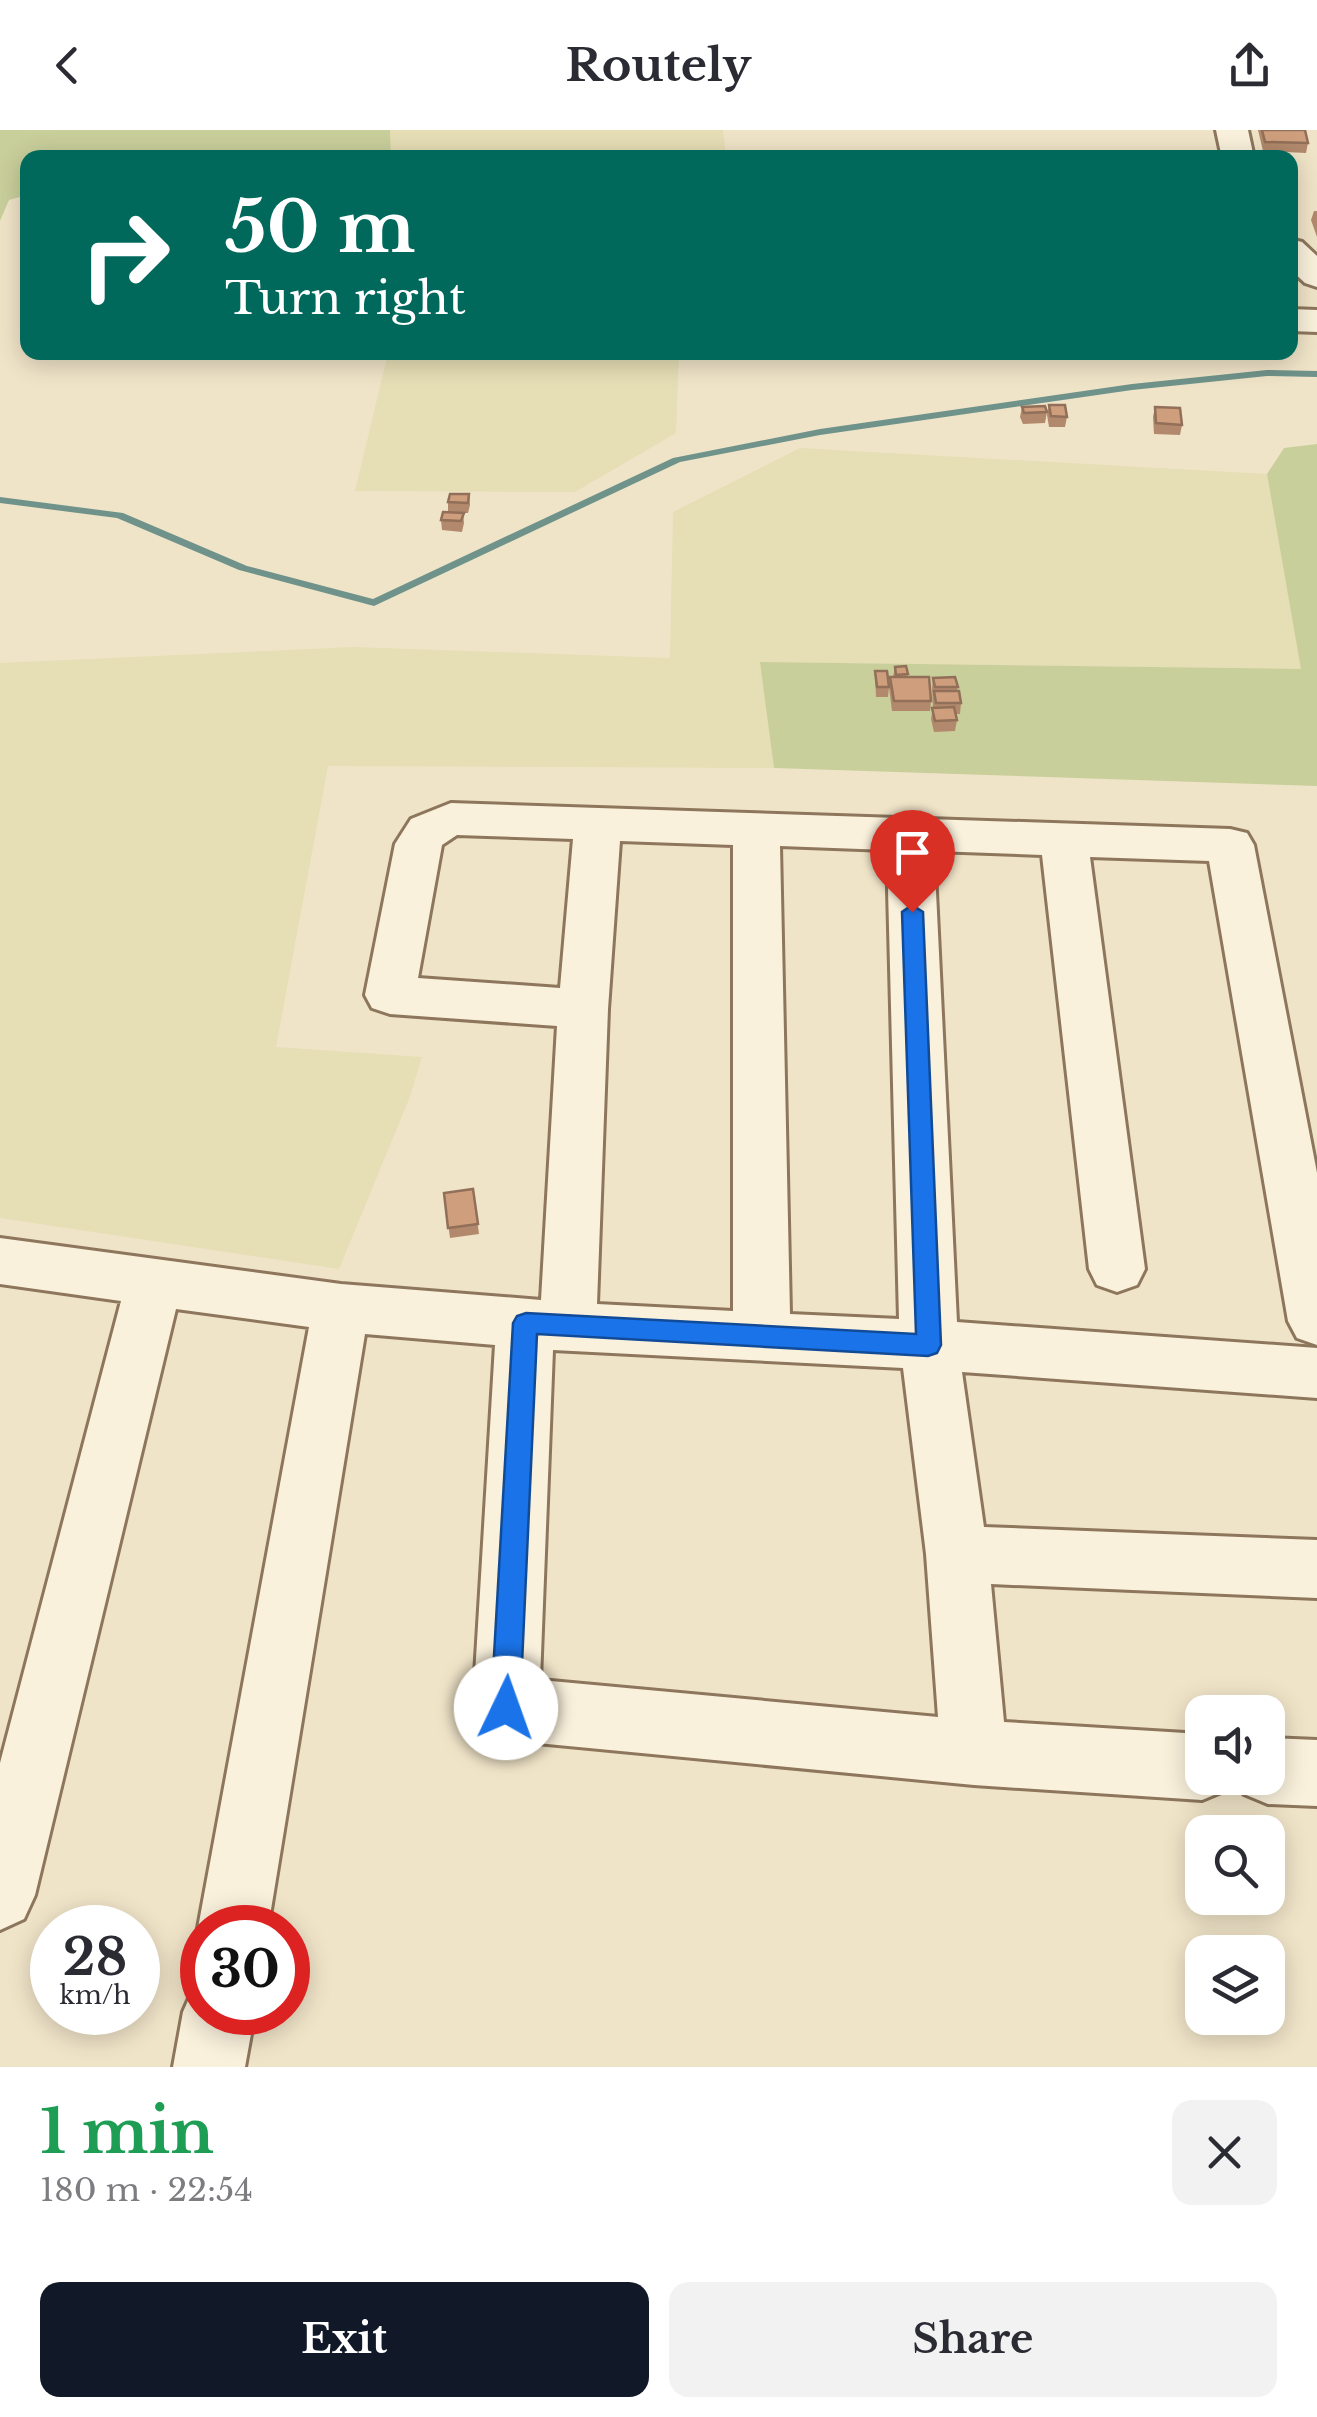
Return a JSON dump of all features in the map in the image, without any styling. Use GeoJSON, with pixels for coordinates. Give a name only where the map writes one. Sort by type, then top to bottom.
{"type":"FeatureCollection","features":[{"type":"Feature","properties":{"kind":"street"},"geometry":{"type":"LineString","coordinates":[[1298,257],[1317,276]]}},
{"type":"Feature","properties":{"kind":"street"},"geometry":{"type":"LineString","coordinates":[[583,1009],[390,995],[419,844],[428,830],[451,818],[1230,845],[1317,1321]]}},
{"type":"Feature","properties":{"kind":"street"},"geometry":{"type":"LineString","coordinates":[[598,823],[583,1009],[506,1708],[974,1754],[1185,1766]]}},
{"type":"Feature","properties":{"kind":"street"},"geometry":{"type":"LineString","coordinates":[[756,829],[762,1339]]}},
{"type":"Feature","properties":{"kind":"street"},"geometry":{"type":"LineString","coordinates":[[910,834],[928,1345],[957,1554],[974,1754]]}},
{"type":"Feature","properties":{"kind":"street"},"geometry":{"type":"LineString","coordinates":[[1064,839],[1118,1269]]}},
{"type":"Feature","properties":{"kind":"street"},"geometry":{"type":"LineString","coordinates":[[0,1261],[341,1308],[547,1325],[928,1345],[1317,1373]]}},
{"type":"Feature","properties":{"kind":"street"},"geometry":{"type":"LineString","coordinates":[[0,1896],[154,1283]]}},
{"type":"Feature","properties":{"kind":"street"},"geometry":{"type":"LineString","coordinates":[[238,1905],[341,1308]]}},
{"type":"Feature","properties":{"kind":"street"},"geometry":{"type":"LineString","coordinates":[[957,1554],[1317,1568]]}},
{"type":"Feature","properties":{"kind":"street"},"geometry":{"type":"LineString","coordinates":[[1285,1771],[1317,1774]]}},
{"type":"Feature","properties":{"kind":"street"},"geometry":{"type":"LineString","coordinates":[[209,2067],[215,2035]]}},
{"type":"Feature","properties":{"kind":"shaded area"},"geometry":{"type":"Polygon","coordinates":[[[390,130],[723,130],[725,150],[391,150],[390,130]]]}},
{"type":"Feature","properties":{"kind":"shaded area"},"geometry":{"type":"Polygon","coordinates":[[[386,360],[679,360],[676,433],[575,492],[355,491],[386,360]]]}},
{"type":"Feature","properties":{"kind":"shaded area"},"geometry":{"type":"Polygon","coordinates":[[[800,448],[1267,474],[1302,669],[761,662],[774,768],[328,766],[276,1047],[422,1057],[409,1099],[339,1269],[0,1218],[0,663],[354,647],[670,658],[673,512],[800,448]]]}},
{"type":"Feature","properties":{"kind":"green space"},"geometry":{"type":"Polygon","coordinates":[[[0,130],[390,130],[391,150],[20,150],[20,197],[9,200],[0,221],[0,130]]]}},
{"type":"Feature","properties":{"kind":"green space"},"geometry":{"type":"Polygon","coordinates":[[[1317,444],[1317,786],[774,768],[760,662],[1301,669],[1267,474],[1284,448],[1317,444]]]}},
{"type":"Feature","properties":{"kind":"building"},"geometry":{"type":"Polygon","coordinates":[[[1262,130],[1305,130],[1308,143],[1265,142],[1262,130]]]}},
{"type":"Feature","properties":{"kind":"building"},"geometry":{"type":"Polygon","coordinates":[[[1049,405],[1065,405],[1067,417],[1051,416],[1049,405]]]}},
{"type":"Feature","properties":{"kind":"building"},"geometry":{"type":"Polygon","coordinates":[[[1045,406],[1047,412],[1024,413],[1022,407],[1045,406]]]}},
{"type":"Feature","properties":{"kind":"building"},"geometry":{"type":"Polygon","coordinates":[[[1155,407],[1180,408],[1182,425],[1156,423],[1155,407]]]}},
{"type":"Feature","properties":{"kind":"building"},"geometry":{"type":"Polygon","coordinates":[[[450,494],[469,494],[468,503],[448,502],[450,494]]]}},
{"type":"Feature","properties":{"kind":"building"},"geometry":{"type":"Polygon","coordinates":[[[443,512],[464,513],[461,521],[441,520],[443,512]]]}},
{"type":"Feature","properties":{"kind":"building"},"geometry":{"type":"Polygon","coordinates":[[[906,666],[908,674],[896,675],[895,667],[906,666]]]}},
{"type":"Feature","properties":{"kind":"building"},"geometry":{"type":"Polygon","coordinates":[[[875,671],[887,671],[889,687],[877,687],[875,671]]]}},
{"type":"Feature","properties":{"kind":"building"},"geometry":{"type":"Polygon","coordinates":[[[890,677],[929,677],[931,701],[894,701],[890,677]]]}},
{"type":"Feature","properties":{"kind":"building"},"geometry":{"type":"Polygon","coordinates":[[[955,677],[958,687],[935,687],[933,678],[955,677]]]}},
{"type":"Feature","properties":{"kind":"building"},"geometry":{"type":"Polygon","coordinates":[[[934,691],[959,691],[961,703],[936,703],[934,691]]]}},
{"type":"Feature","properties":{"kind":"building"},"geometry":{"type":"Polygon","coordinates":[[[954,707],[957,720],[935,721],[932,708],[954,707]]]}},
{"type":"Feature","properties":{"kind":"building"},"geometry":{"type":"Polygon","coordinates":[[[473,1189],[478,1224],[448,1228],[444,1193],[473,1189]]]}},
{"type":"Feature","properties":{"kind":"waterway"},"geometry":{"type":"LineString","coordinates":[[0,500],[119,515],[243,568],[374,603],[677,460],[820,432],[1132,387],[1267,373],[1317,374]]}},
{"type":"Feature","properties":{"kind":"route"},"geometry":{"type":"LineString","coordinates":[[506,1708],[526,1323],[762,1339],[928,1345],[912,912]]}}]}
